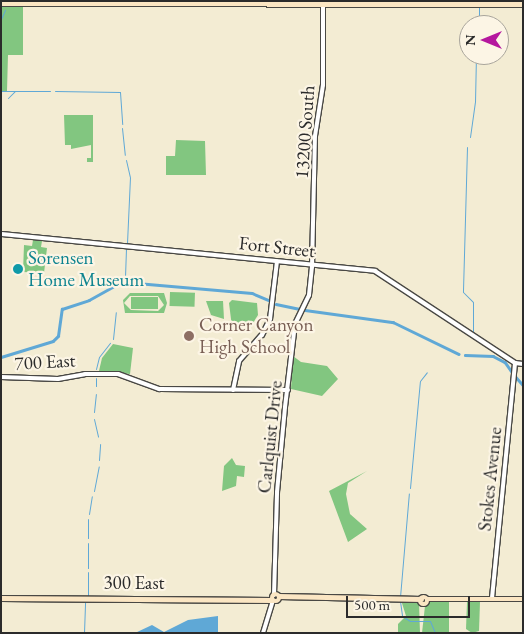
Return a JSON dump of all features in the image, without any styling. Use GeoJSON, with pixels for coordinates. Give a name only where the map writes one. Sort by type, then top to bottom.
{"type":"FeatureCollection","features":[{"type":"Feature","properties":{"kind":"main road"},"geometry":{"type":"LineString","coordinates":[[1,3],[523,3]]}},
{"type":"Feature","properties":{"kind":"main road","name":"300 East"},"geometry":{"type":"LineString","coordinates":[[1,598],[276,598]]}},
{"type":"Feature","properties":{"kind":"main road"},"geometry":{"type":"LineString","coordinates":[[276,598],[413,599],[421,601],[492,598],[523,599]]}},
{"type":"Feature","properties":{"kind":"street","name":"13200 South"},"geometry":{"type":"LineString","coordinates":[[312,264],[315,136],[323,84],[323,2]]}},
{"type":"Feature","properties":{"kind":"street","name":"Fort Street"},"geometry":{"type":"LineString","coordinates":[[1,234],[312,264],[382,273],[514,363],[523,364]]}},
{"type":"Feature","properties":{"kind":"street"},"geometry":{"type":"LineString","coordinates":[[277,261],[270,319],[262,335],[239,361],[233,390],[288,390]]}},
{"type":"Feature","properties":{"kind":"street","name":"Carlquist Drive"},"geometry":{"type":"LineString","coordinates":[[262,633],[269,611],[276,598],[278,492],[295,324],[309,295],[312,264]]}},
{"type":"Feature","properties":{"kind":"street","name":"Stokes Avenue"},"geometry":{"type":"LineString","coordinates":[[492,598],[514,363]]}},
{"type":"Feature","properties":{"kind":"street","name":"700 East"},"geometry":{"type":"LineString","coordinates":[[1,377],[58,379],[91,374],[125,375],[159,389],[233,390]]}},
{"type":"Feature","properties":{"kind":"green space"},"geometry":{"type":"Polygon","coordinates":[[[1,5],[23,5],[23,55],[8,55],[7,91],[1,91],[1,5]]]}},
{"type":"Feature","properties":{"kind":"green space"},"geometry":{"type":"Polygon","coordinates":[[[64,115],[93,115],[93,162],[87,162],[87,158],[91,158],[91,145],[71,149],[71,145],[65,145],[64,115]]]}},
{"type":"Feature","properties":{"kind":"green space"},"geometry":{"type":"Polygon","coordinates":[[[176,140],[205,141],[206,175],[166,175],[166,156],[175,156],[176,140]]]}},
{"type":"Feature","properties":{"kind":"green space"},"geometry":{"type":"Polygon","coordinates":[[[33,240],[42,241],[41,247],[47,248],[44,273],[23,272],[24,245],[32,246],[33,240]]]}},
{"type":"Feature","properties":{"kind":"green space"},"geometry":{"type":"Polygon","coordinates":[[[170,292],[195,293],[194,307],[170,306],[170,292]]]}},
{"type":"Feature","properties":{"kind":"green space"},"geometry":{"type":"Polygon","coordinates":[[[130,293],[164,293],[167,303],[164,313],[125,313],[123,300],[130,293]],[[130,296],[124,303],[131,310],[158,311],[164,305],[158,296],[130,296]]]}},
{"type":"Feature","properties":{"kind":"green space"},"geometry":{"type":"Polygon","coordinates":[[[131,297],[158,297],[158,309],[131,309],[131,297]]]}},
{"type":"Feature","properties":{"kind":"green space"},"geometry":{"type":"Polygon","coordinates":[[[232,300],[257,303],[258,315],[251,326],[242,329],[232,327],[229,303],[232,300]]]}},
{"type":"Feature","properties":{"kind":"green space"},"geometry":{"type":"Polygon","coordinates":[[[206,301],[223,301],[224,319],[211,315],[206,301]]]}},
{"type":"Feature","properties":{"kind":"green space"},"geometry":{"type":"Polygon","coordinates":[[[113,344],[133,348],[130,374],[99,371],[102,358],[113,344]]]}},
{"type":"Feature","properties":{"kind":"green space"},"geometry":{"type":"Polygon","coordinates":[[[293,356],[301,362],[327,366],[338,379],[322,396],[291,389],[293,356]]]}},
{"type":"Feature","properties":{"kind":"green space"},"geometry":{"type":"Polygon","coordinates":[[[232,458],[236,465],[245,466],[244,477],[237,476],[236,486],[222,491],[224,466],[232,458]]]}},
{"type":"Feature","properties":{"kind":"green space"},"geometry":{"type":"Polygon","coordinates":[[[367,471],[348,483],[346,494],[350,514],[367,529],[348,542],[329,491],[367,471]]]}},
{"type":"Feature","properties":{"kind":"green space"},"geometry":{"type":"Polygon","coordinates":[[[401,600],[419,603],[420,633],[388,633],[398,632],[398,624],[406,616],[401,600]]]}},
{"type":"Feature","properties":{"kind":"green space"},"geometry":{"type":"Polygon","coordinates":[[[449,601],[449,633],[422,633],[425,606],[430,602],[449,601]]]}},
{"type":"Feature","properties":{"kind":"green space"},"geometry":{"type":"Polygon","coordinates":[[[467,602],[480,602],[479,631],[472,633],[466,629],[467,602]]]}},
{"type":"Feature","properties":{"kind":"water"},"geometry":{"type":"Polygon","coordinates":[[[218,616],[218,633],[135,633],[152,625],[164,632],[188,620],[218,616]]]}},
{"type":"Feature","properties":{"kind":"waterway"},"geometry":{"type":"LineString","coordinates":[[479,7],[479,15]]}},
{"type":"Feature","properties":{"kind":"waterway"},"geometry":{"type":"LineString","coordinates":[[1,19],[5,10]]}},
{"type":"Feature","properties":{"kind":"waterway"},"geometry":{"type":"LineString","coordinates":[[470,137],[475,102],[476,65]]}},
{"type":"Feature","properties":{"kind":"waterway"},"geometry":{"type":"LineString","coordinates":[[1,91],[50,91]]}},
{"type":"Feature","properties":{"kind":"waterway"},"geometry":{"type":"LineString","coordinates":[[8,98],[15,91]]}},
{"type":"Feature","properties":{"kind":"waterway"},"geometry":{"type":"LineString","coordinates":[[55,91],[120,92],[122,124]]}},
{"type":"Feature","properties":{"kind":"waterway"},"geometry":{"type":"LineString","coordinates":[[122,128],[125,155]]}},
{"type":"Feature","properties":{"kind":"waterway"},"geometry":{"type":"LineString","coordinates":[[467,147],[463,292],[473,302],[473,332]]}},
{"type":"Feature","properties":{"kind":"waterway"},"geometry":{"type":"LineString","coordinates":[[126,160],[130,177],[127,243]]}},
{"type":"Feature","properties":{"kind":"waterway"},"geometry":{"type":"LineString","coordinates":[[125,277],[126,249]]}},
{"type":"Feature","properties":{"kind":"waterway"},"geometry":{"type":"LineString","coordinates":[[1,357],[53,341],[58,336],[62,309],[89,300],[121,282]]}},
{"type":"Feature","properties":{"kind":"waterway"},"geometry":{"type":"LineString","coordinates":[[125,282],[252,293],[271,301]]}},
{"type":"Feature","properties":{"kind":"waterway"},"geometry":{"type":"LineString","coordinates":[[276,304],[299,309]]}},
{"type":"Feature","properties":{"kind":"waterway"},"geometry":{"type":"LineString","coordinates":[[305,310],[393,322],[459,354]]}},
{"type":"Feature","properties":{"kind":"waterway"},"geometry":{"type":"LineString","coordinates":[[113,339],[116,312]]}},
{"type":"Feature","properties":{"kind":"waterway"},"geometry":{"type":"LineString","coordinates":[[96,369],[99,357],[110,343]]}},
{"type":"Feature","properties":{"kind":"waterway"},"geometry":{"type":"LineString","coordinates":[[465,355],[493,356],[505,362],[512,372]]}},
{"type":"Feature","properties":{"kind":"waterway"},"geometry":{"type":"LineString","coordinates":[[410,488],[420,381],[427,372]]}},
{"type":"Feature","properties":{"kind":"waterway"},"geometry":{"type":"LineString","coordinates":[[516,377],[523,385]]}},
{"type":"Feature","properties":{"kind":"waterway"},"geometry":{"type":"LineString","coordinates":[[96,378],[96,386]]}},
{"type":"Feature","properties":{"kind":"waterway"},"geometry":{"type":"LineString","coordinates":[[94,412],[96,394]]}},
{"type":"Feature","properties":{"kind":"waterway"},"geometry":{"type":"LineString","coordinates":[[94,419],[98,437]]}},
{"type":"Feature","properties":{"kind":"waterway"},"geometry":{"type":"LineString","coordinates":[[99,460],[100,444]]}},
{"type":"Feature","properties":{"kind":"waterway"},"geometry":{"type":"LineString","coordinates":[[94,491],[99,466]]}},
{"type":"Feature","properties":{"kind":"waterway"},"geometry":{"type":"LineString","coordinates":[[400,597],[409,493]]}},
{"type":"Feature","properties":{"kind":"waterway"},"geometry":{"type":"LineString","coordinates":[[89,514],[92,496]]}},
{"type":"Feature","properties":{"kind":"waterway"},"geometry":{"type":"LineString","coordinates":[[88,519],[88,538]]}},
{"type":"Feature","properties":{"kind":"waterway"},"geometry":{"type":"LineString","coordinates":[[88,543],[88,568]]}},
{"type":"Feature","properties":{"kind":"waterway"},"geometry":{"type":"LineString","coordinates":[[88,572],[88,596]]}},
{"type":"Feature","properties":{"kind":"waterway"},"geometry":{"type":"LineString","coordinates":[[84,633],[85,601]]}},
{"type":"Feature","properties":{"kind":"waterway"},"geometry":{"type":"LineString","coordinates":[[400,601],[402,616],[410,621],[430,621],[435,633]]}},
{"type":"Feature","properties":{"kind":"place","name":"Sorensen Home Museum"},"geometry":{"type":"Point","coordinates":[18,269]}},
{"type":"Feature","properties":{"kind":"place","name":"Corner Canyon High School"},"geometry":{"type":"Point","coordinates":[189,336]}}]}
